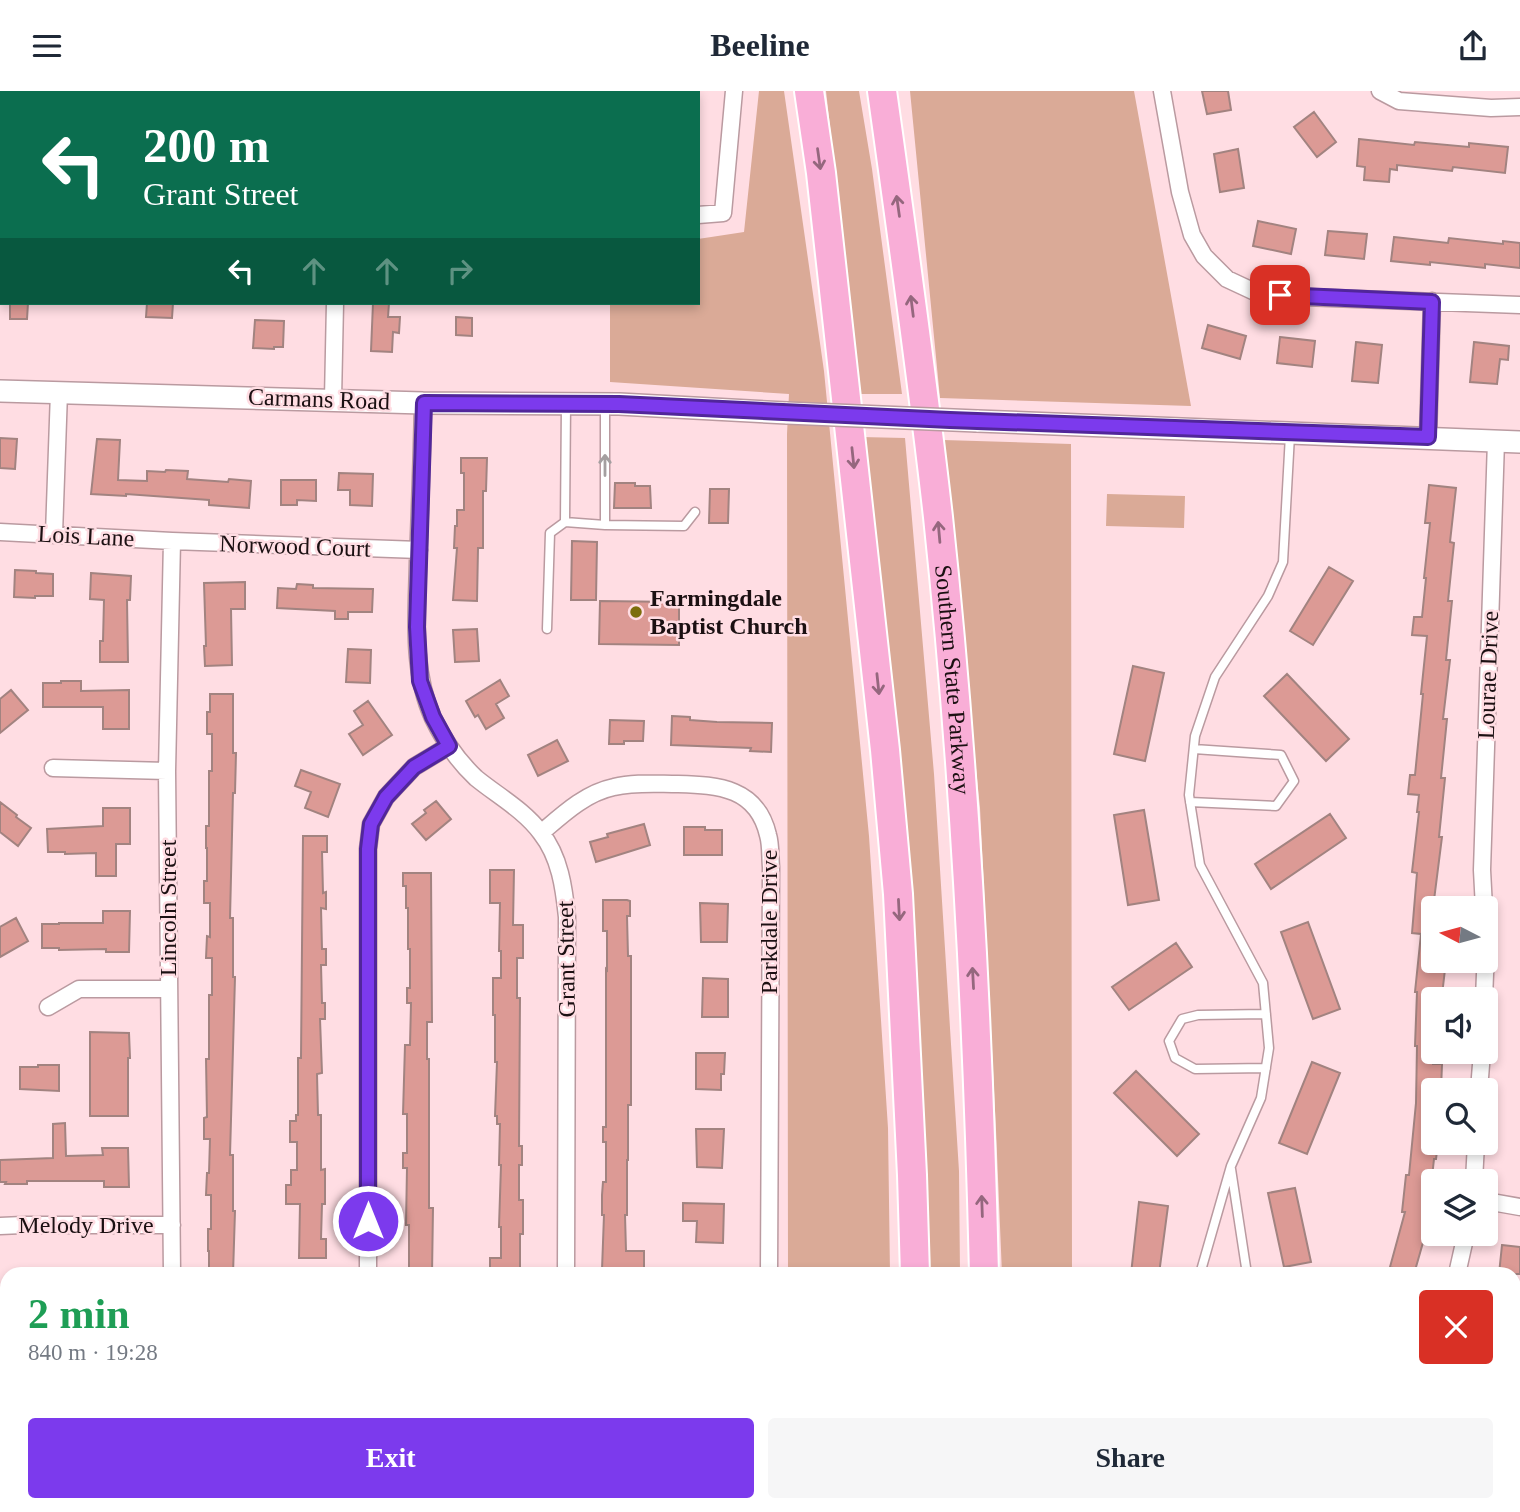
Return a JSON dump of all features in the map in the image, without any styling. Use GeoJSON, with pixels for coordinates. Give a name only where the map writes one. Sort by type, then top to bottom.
{"type":"FeatureCollection","features":[{"type":"Feature","properties":{"kind":"highway"},"geometry":{"type":"LineString","coordinates":[[810,91],[885,750],[898,908],[915,1267]]}},
{"type":"Feature","properties":{"kind":"highway","name":"Southern State Parkway"},"geometry":{"type":"LineString","coordinates":[[882,91],[937,505],[951,652],[977,1055],[984,1267]]}},
{"type":"Feature","properties":{"kind":"street"},"geometry":{"type":"LineString","coordinates":[[700,215],[723,213],[734,91]]}},
{"type":"Feature","properties":{"kind":"street"},"geometry":{"type":"LineString","coordinates":[[1162,91],[1180,192],[1192,235],[1203,256],[1227,279],[1257,293],[1520,305]]}},
{"type":"Feature","properties":{"kind":"street"},"geometry":{"type":"LineString","coordinates":[[1380,91],[1399,101],[1492,108],[1520,107]]}},
{"type":"Feature","properties":{"kind":"street"},"geometry":{"type":"LineString","coordinates":[[1428,437],[1432,302]]}},
{"type":"Feature","properties":{"kind":"street"},"geometry":{"type":"LineString","coordinates":[[332,399],[335,305]]}},
{"type":"Feature","properties":{"kind":"street","name":"Carmans Road"},"geometry":{"type":"LineString","coordinates":[[0,391],[424,403],[605,404],[1520,442]]}},
{"type":"Feature","properties":{"kind":"street"},"geometry":{"type":"LineString","coordinates":[[54,534],[60,392]]}},
{"type":"Feature","properties":{"kind":"street","name":"Grant Street"},"geometry":{"type":"LineString","coordinates":[[424,403],[417,627],[420,681],[433,717],[449,746],[475,777],[511,803],[541,833],[555,858],[564,885],[567,918],[566,1267]]}},
{"type":"Feature","properties":{"kind":"street","name":"Lourae Drive"},"geometry":{"type":"LineString","coordinates":[[1483,896],[1496,441]]}},
{"type":"Feature","properties":{"kind":"street","name":"Lois Lane"},"geometry":{"type":"LineString","coordinates":[[0,532],[172,541]]}},
{"type":"Feature","properties":{"kind":"street","name":"Norwood Court"},"geometry":{"type":"LineString","coordinates":[[172,541],[419,550]]}},
{"type":"Feature","properties":{"kind":"street","name":"Lincoln Street"},"geometry":{"type":"LineString","coordinates":[[172,541],[167,771],[172,1267]]}},
{"type":"Feature","properties":{"kind":"street"},"geometry":{"type":"LineString","coordinates":[[368,1267],[368,863],[371,824],[386,797],[414,767],[449,746]]}},
{"type":"Feature","properties":{"kind":"street"},"geometry":{"type":"LineString","coordinates":[[53,768],[167,771]]}},
{"type":"Feature","properties":{"kind":"street","name":"Parkdale Drive"},"geometry":{"type":"LineString","coordinates":[[541,833],[584,799],[613,787],[661,784],[727,789],[744,798],[758,811],[769,835],[771,867],[769,1267]]}},
{"type":"Feature","properties":{"kind":"street"},"geometry":{"type":"LineString","coordinates":[[48,1007],[79,989],[168,989]]}},
{"type":"Feature","properties":{"kind":"street"},"geometry":{"type":"LineString","coordinates":[[1498,1203],[1520,1207]]}},
{"type":"Feature","properties":{"kind":"street","name":"Melody Drive"},"geometry":{"type":"LineString","coordinates":[[0,1226],[172,1225]]}},
{"type":"Feature","properties":{"kind":"street"},"geometry":{"type":"LineString","coordinates":[[1459,1267],[1463,1246]]}},
{"type":"Feature","properties":{"kind":"lane"},"geometry":{"type":"LineString","coordinates":[[565,521],[566,404]]}},
{"type":"Feature","properties":{"kind":"lane"},"geometry":{"type":"LineString","coordinates":[[605,404],[605,525]]}},
{"type":"Feature","properties":{"kind":"lane"},"geometry":{"type":"LineString","coordinates":[[1202,1267],[1231,1167],[1261,1098],[1269,1048],[1264,983],[1200,865],[1189,796],[1195,736],[1215,677],[1268,596],[1283,562],[1290,432]]}},
{"type":"Feature","properties":{"kind":"lane"},"geometry":{"type":"LineString","coordinates":[[547,629],[550,533],[565,521],[605,525],[684,526],[695,512]]}},
{"type":"Feature","properties":{"kind":"lane"},"geometry":{"type":"LineString","coordinates":[[1190,802],[1276,806],[1294,782],[1280,755],[1194,749]]}},
{"type":"Feature","properties":{"kind":"lane"},"geometry":{"type":"LineString","coordinates":[[1266,1014],[1198,1015],[1182,1019],[1169,1041],[1175,1058],[1195,1069],[1266,1068]]}},
{"type":"Feature","properties":{"kind":"lane"},"geometry":{"type":"LineString","coordinates":[[1231,1167],[1246,1267]]}},
{"type":"Feature","properties":{"kind":"shaded area"},"geometry":{"type":"Polygon","coordinates":[[[759,91],[784,91],[824,371],[869,836],[888,1128],[890,1267],[788,1267],[789,394],[610,382],[610,305],[700,305],[700,239],[744,232],[759,91]]]}},
{"type":"Feature","properties":{"kind":"shaded area"},"geometry":{"type":"Polygon","coordinates":[[[826,91],[859,91],[902,394],[858,394],[826,91]]]}},
{"type":"Feature","properties":{"kind":"shaded area"},"geometry":{"type":"Polygon","coordinates":[[[910,91],[1134,91],[1191,406],[940,398],[910,91]]]}},
{"type":"Feature","properties":{"kind":"shaded area"},"geometry":{"type":"Polygon","coordinates":[[[861,437],[905,438],[934,774],[959,1171],[960,1267],[923,1267],[913,901],[861,437]]]}},
{"type":"Feature","properties":{"kind":"shaded area"},"geometry":{"type":"Polygon","coordinates":[[[943,440],[1071,444],[1072,1267],[1002,1267],[980,808],[943,440]]]}},
{"type":"Feature","properties":{"kind":"shaded area"},"geometry":{"type":"Polygon","coordinates":[[[1107,494],[1185,496],[1184,528],[1106,526],[1107,494]]]}},
{"type":"Feature","properties":{"kind":"building"},"geometry":{"type":"Polygon","coordinates":[[[1202,91],[1228,91],[1231,110],[1207,114],[1202,91]]]}},
{"type":"Feature","properties":{"kind":"building"},"geometry":{"type":"Polygon","coordinates":[[[1314,112],[1336,142],[1317,157],[1294,127],[1314,112]]]}},
{"type":"Feature","properties":{"kind":"building"},"geometry":{"type":"Polygon","coordinates":[[[1359,139],[1414,145],[1415,142],[1469,147],[1469,143],[1508,147],[1505,173],[1453,167],[1452,171],[1397,165],[1397,170],[1390,169],[1389,182],[1364,180],[1365,167],[1357,166],[1359,139]]]}},
{"type":"Feature","properties":{"kind":"building"},"geometry":{"type":"Polygon","coordinates":[[[1238,149],[1244,188],[1220,192],[1214,154],[1238,149]]]}},
{"type":"Feature","properties":{"kind":"building"},"geometry":{"type":"Polygon","coordinates":[[[1258,221],[1296,229],[1291,254],[1253,246],[1258,221]]]}},
{"type":"Feature","properties":{"kind":"building"},"geometry":{"type":"Polygon","coordinates":[[[1328,231],[1367,234],[1364,259],[1325,255],[1328,231]]]}},
{"type":"Feature","properties":{"kind":"building"},"geometry":{"type":"Polygon","coordinates":[[[1394,237],[1448,243],[1449,238],[1503,244],[1503,241],[1520,243],[1520,268],[1391,261],[1394,237]]]}},
{"type":"Feature","properties":{"kind":"building"},"geometry":{"type":"Polygon","coordinates":[[[10,305],[28,305],[27,319],[10,319],[10,305]]]}},
{"type":"Feature","properties":{"kind":"building"},"geometry":{"type":"Polygon","coordinates":[[[147,305],[173,305],[172,318],[146,317],[147,305]]]}},
{"type":"Feature","properties":{"kind":"building"},"geometry":{"type":"Polygon","coordinates":[[[373,305],[389,305],[388,317],[400,317],[399,333],[393,332],[392,352],[371,351],[373,305]]]}},
{"type":"Feature","properties":{"kind":"building"},"geometry":{"type":"Polygon","coordinates":[[[456,317],[472,318],[472,336],[456,335],[456,317]]]}},
{"type":"Feature","properties":{"kind":"building"},"geometry":{"type":"Polygon","coordinates":[[[255,320],[284,321],[283,347],[253,348],[255,320]]]}},
{"type":"Feature","properties":{"kind":"building"},"geometry":{"type":"Polygon","coordinates":[[[1208,325],[1246,336],[1240,359],[1202,348],[1208,325]]]}},
{"type":"Feature","properties":{"kind":"building"},"geometry":{"type":"Polygon","coordinates":[[[1280,337],[1315,341],[1312,367],[1277,363],[1280,337]]]}},
{"type":"Feature","properties":{"kind":"building"},"geometry":{"type":"Polygon","coordinates":[[[1356,342],[1382,345],[1378,383],[1352,381],[1356,342]]]}},
{"type":"Feature","properties":{"kind":"building"},"geometry":{"type":"Polygon","coordinates":[[[1474,342],[1509,346],[1508,360],[1500,359],[1497,384],[1470,382],[1474,342]]]}},
{"type":"Feature","properties":{"kind":"building"},"geometry":{"type":"Polygon","coordinates":[[[0,438],[17,439],[15,469],[0,468],[0,438]]]}},
{"type":"Feature","properties":{"kind":"building"},"geometry":{"type":"Polygon","coordinates":[[[97,439],[120,440],[118,480],[147,481],[147,471],[166,470],[188,471],[187,479],[251,481],[249,508],[209,505],[209,500],[91,494],[97,439]]]}},
{"type":"Feature","properties":{"kind":"building"},"geometry":{"type":"Polygon","coordinates":[[[461,458],[487,458],[486,491],[483,491],[483,548],[478,548],[477,601],[453,600],[457,548],[454,548],[455,526],[457,510],[464,510],[464,473],[461,473],[461,458]]]}},
{"type":"Feature","properties":{"kind":"building"},"geometry":{"type":"Polygon","coordinates":[[[339,473],[373,474],[372,506],[350,505],[350,490],[338,490],[339,473]]]}},
{"type":"Feature","properties":{"kind":"building"},"geometry":{"type":"Polygon","coordinates":[[[281,480],[316,480],[316,501],[297,500],[297,505],[281,505],[281,480]]]}},
{"type":"Feature","properties":{"kind":"building"},"geometry":{"type":"Polygon","coordinates":[[[615,483],[650,486],[651,508],[614,508],[615,483]]]}},
{"type":"Feature","properties":{"kind":"building"},"geometry":{"type":"Polygon","coordinates":[[[1429,485],[1456,488],[1450,542],[1454,543],[1448,601],[1452,601],[1446,660],[1450,660],[1443,719],[1447,719],[1441,778],[1445,778],[1439,837],[1442,837],[1435,896],[1421,896],[1421,934],[1412,933],[1417,873],[1412,872],[1419,795],[1408,794],[1410,775],[1415,775],[1427,636],[1412,635],[1414,617],[1422,617],[1430,523],[1425,523],[1429,485]]]}},
{"type":"Feature","properties":{"kind":"building"},"geometry":{"type":"Polygon","coordinates":[[[710,489],[729,489],[728,523],[709,523],[710,489]]]}},
{"type":"Feature","properties":{"kind":"building"},"geometry":{"type":"Polygon","coordinates":[[[572,541],[597,542],[596,600],[571,600],[572,541]]]}},
{"type":"Feature","properties":{"kind":"building"},"geometry":{"type":"Polygon","coordinates":[[[1329,567],[1353,581],[1313,645],[1290,631],[1329,567]]]}},
{"type":"Feature","properties":{"kind":"building"},"geometry":{"type":"Polygon","coordinates":[[[15,570],[53,574],[53,596],[14,597],[15,570]]]}},
{"type":"Feature","properties":{"kind":"building"},"geometry":{"type":"Polygon","coordinates":[[[91,573],[131,576],[130,600],[127,600],[128,662],[100,662],[104,600],[90,599],[91,573]]]}},
{"type":"Feature","properties":{"kind":"building"},"geometry":{"type":"Polygon","coordinates":[[[245,582],[245,609],[231,609],[232,665],[205,666],[204,583],[245,582]]]}},
{"type":"Feature","properties":{"kind":"building"},"geometry":{"type":"Polygon","coordinates":[[[297,584],[313,585],[313,588],[373,589],[372,612],[348,612],[348,619],[335,619],[335,611],[277,608],[278,588],[296,589],[297,584]]]}},
{"type":"Feature","properties":{"kind":"building"},"geometry":{"type":"Polygon","coordinates":[[[600,601],[679,602],[679,645],[599,644],[600,601]]]}},
{"type":"Feature","properties":{"kind":"building"},"geometry":{"type":"Polygon","coordinates":[[[477,629],[479,661],[455,662],[453,630],[477,629]]]}},
{"type":"Feature","properties":{"kind":"building"},"geometry":{"type":"Polygon","coordinates":[[[348,649],[371,650],[370,683],[346,682],[348,649]]]}},
{"type":"Feature","properties":{"kind":"building"},"geometry":{"type":"Polygon","coordinates":[[[1133,666],[1164,673],[1145,761],[1114,754],[1133,666]]]}},
{"type":"Feature","properties":{"kind":"building"},"geometry":{"type":"Polygon","coordinates":[[[1287,674],[1349,739],[1326,761],[1264,696],[1287,674]]]}},
{"type":"Feature","properties":{"kind":"building"},"geometry":{"type":"Polygon","coordinates":[[[500,680],[509,696],[496,704],[504,718],[486,729],[466,701],[500,680]]]}},
{"type":"Feature","properties":{"kind":"building"},"geometry":{"type":"Polygon","coordinates":[[[81,681],[81,691],[129,690],[129,729],[103,729],[103,707],[43,707],[43,683],[81,681]]]}},
{"type":"Feature","properties":{"kind":"building"},"geometry":{"type":"Polygon","coordinates":[[[11,690],[28,710],[0,733],[0,699],[11,690]]]}},
{"type":"Feature","properties":{"kind":"building"},"geometry":{"type":"Polygon","coordinates":[[[210,694],[233,694],[233,753],[236,753],[230,918],[233,918],[235,977],[230,1155],[233,1155],[235,1211],[233,1267],[209,1267],[208,1251],[211,1195],[206,1195],[210,1139],[204,1139],[204,1118],[207,1117],[206,1059],[209,1059],[212,958],[206,958],[207,936],[210,937],[210,903],[204,903],[204,881],[207,881],[209,771],[212,771],[212,734],[207,734],[207,712],[210,712],[210,694]]]}},
{"type":"Feature","properties":{"kind":"building"},"geometry":{"type":"Polygon","coordinates":[[[368,701],[392,735],[363,755],[349,734],[363,725],[354,711],[368,701]]]}},
{"type":"Feature","properties":{"kind":"building"},"geometry":{"type":"Polygon","coordinates":[[[672,716],[717,722],[772,723],[771,752],[750,751],[751,748],[671,745],[672,716]]]}},
{"type":"Feature","properties":{"kind":"building"},"geometry":{"type":"Polygon","coordinates":[[[610,720],[644,721],[643,741],[609,744],[610,720]]]}},
{"type":"Feature","properties":{"kind":"building"},"geometry":{"type":"Polygon","coordinates":[[[557,740],[568,761],[538,776],[528,755],[557,740]]]}},
{"type":"Feature","properties":{"kind":"building"},"geometry":{"type":"Polygon","coordinates":[[[301,770],[340,784],[328,817],[305,808],[311,792],[295,786],[301,770]]]}},
{"type":"Feature","properties":{"kind":"building"},"geometry":{"type":"Polygon","coordinates":[[[436,801],[451,819],[426,840],[412,824],[436,801]]]}},
{"type":"Feature","properties":{"kind":"building"},"geometry":{"type":"Polygon","coordinates":[[[0,802],[31,828],[18,846],[0,832],[0,802]]]}},
{"type":"Feature","properties":{"kind":"building"},"geometry":{"type":"Polygon","coordinates":[[[103,808],[130,808],[130,844],[116,844],[116,876],[96,876],[96,853],[48,852],[47,829],[103,826],[103,808]]]}},
{"type":"Feature","properties":{"kind":"building"},"geometry":{"type":"Polygon","coordinates":[[[1144,810],[1159,900],[1128,905],[1114,815],[1144,810]]]}},
{"type":"Feature","properties":{"kind":"building"},"geometry":{"type":"Polygon","coordinates":[[[1330,814],[1346,838],[1271,889],[1255,864],[1330,814]]]}},
{"type":"Feature","properties":{"kind":"building"},"geometry":{"type":"Polygon","coordinates":[[[644,824],[650,845],[596,862],[590,842],[608,837],[607,834],[644,824]]]}},
{"type":"Feature","properties":{"kind":"building"},"geometry":{"type":"Polygon","coordinates":[[[684,827],[722,830],[722,855],[684,855],[684,827]]]}},
{"type":"Feature","properties":{"kind":"building"},"geometry":{"type":"Polygon","coordinates":[[[303,836],[327,836],[327,852],[322,852],[326,909],[321,908],[322,949],[326,949],[326,965],[321,965],[325,1019],[320,1019],[322,1073],[317,1074],[318,1115],[321,1115],[321,1170],[325,1169],[321,1239],[326,1239],[326,1258],[299,1258],[300,1204],[286,1204],[286,1185],[291,1185],[291,1170],[297,1170],[297,1142],[290,1142],[290,1121],[296,1121],[298,1115],[298,1058],[301,1058],[303,836]]]}},
{"type":"Feature","properties":{"kind":"building"},"geometry":{"type":"Polygon","coordinates":[[[490,870],[514,870],[513,925],[523,925],[523,958],[517,958],[517,998],[520,998],[519,1146],[522,1146],[519,1200],[523,1200],[520,1267],[490,1267],[490,1258],[501,1258],[500,1124],[497,1124],[495,1116],[497,1062],[493,978],[501,978],[501,951],[500,903],[490,903],[490,870]]]}},
{"type":"Feature","properties":{"kind":"building"},"geometry":{"type":"Polygon","coordinates":[[[403,873],[431,873],[432,1022],[427,1022],[427,1059],[429,1208],[433,1208],[432,1267],[409,1267],[409,1225],[406,1225],[407,1168],[403,1168],[403,1153],[407,1153],[407,1114],[403,1114],[405,1045],[410,1045],[411,1003],[407,1003],[407,988],[410,988],[410,949],[406,886],[403,886],[403,873]]]}},
{"type":"Feature","properties":{"kind":"building"},"geometry":{"type":"Polygon","coordinates":[[[603,900],[630,901],[630,916],[627,916],[628,956],[631,956],[631,1105],[628,1105],[626,1251],[644,1251],[644,1267],[602,1267],[602,1195],[603,1182],[606,1182],[606,1142],[603,1142],[603,1127],[606,1127],[607,970],[607,931],[603,931],[603,900]]]}},
{"type":"Feature","properties":{"kind":"building"},"geometry":{"type":"Polygon","coordinates":[[[700,903],[728,904],[727,942],[701,942],[700,903]]]}},
{"type":"Feature","properties":{"kind":"building"},"geometry":{"type":"Polygon","coordinates":[[[103,911],[130,911],[129,952],[42,948],[42,924],[103,923],[103,911]]]}},
{"type":"Feature","properties":{"kind":"building"},"geometry":{"type":"Polygon","coordinates":[[[16,918],[28,941],[0,957],[0,927],[16,918]]]}},
{"type":"Feature","properties":{"kind":"building"},"geometry":{"type":"Polygon","coordinates":[[[1308,922],[1340,1009],[1313,1019],[1281,932],[1308,922]]]}},
{"type":"Feature","properties":{"kind":"building"},"geometry":{"type":"Polygon","coordinates":[[[1421,934],[1421,973],[1445,973],[1443,987],[1421,987],[1421,1064],[1442,1064],[1441,1078],[1421,1078],[1421,1155],[1436,1155],[1433,1169],[1421,1169],[1422,1246],[1416,1267],[1390,1267],[1405,1212],[1402,1212],[1406,1175],[1409,1175],[1416,1103],[1415,992],[1421,934]]]}},
{"type":"Feature","properties":{"kind":"building"},"geometry":{"type":"Polygon","coordinates":[[[1176,943],[1192,967],[1129,1010],[1112,987],[1176,943]]]}},
{"type":"Feature","properties":{"kind":"building"},"geometry":{"type":"Polygon","coordinates":[[[703,978],[728,979],[728,1017],[702,1017],[703,978]]]}},
{"type":"Feature","properties":{"kind":"building"},"geometry":{"type":"Polygon","coordinates":[[[90,1032],[129,1033],[128,1116],[90,1116],[90,1032]]]}},
{"type":"Feature","properties":{"kind":"building"},"geometry":{"type":"Polygon","coordinates":[[[696,1053],[725,1053],[721,1090],[696,1089],[696,1053]]]}},
{"type":"Feature","properties":{"kind":"building"},"geometry":{"type":"Polygon","coordinates":[[[1312,1062],[1340,1073],[1307,1154],[1279,1143],[1312,1062]]]}},
{"type":"Feature","properties":{"kind":"building"},"geometry":{"type":"Polygon","coordinates":[[[59,1065],[59,1091],[20,1089],[20,1067],[59,1065]]]}},
{"type":"Feature","properties":{"kind":"building"},"geometry":{"type":"Polygon","coordinates":[[[1136,1071],[1199,1134],[1177,1156],[1114,1093],[1136,1071]]]}},
{"type":"Feature","properties":{"kind":"building"},"geometry":{"type":"Polygon","coordinates":[[[65,1123],[66,1156],[103,1155],[102,1148],[128,1148],[129,1187],[104,1187],[104,1181],[27,1181],[27,1184],[0,1182],[0,1160],[53,1158],[53,1124],[65,1123]]]}},
{"type":"Feature","properties":{"kind":"building"},"geometry":{"type":"Polygon","coordinates":[[[696,1129],[724,1129],[722,1168],[697,1167],[696,1129]]]}},
{"type":"Feature","properties":{"kind":"building"},"geometry":{"type":"Polygon","coordinates":[[[1295,1188],[1311,1262],[1284,1267],[1268,1193],[1295,1188]]]}},
{"type":"Feature","properties":{"kind":"building"},"geometry":{"type":"Polygon","coordinates":[[[1139,1202],[1168,1206],[1160,1267],[1132,1267],[1139,1202]]]}},
{"type":"Feature","properties":{"kind":"building"},"geometry":{"type":"Polygon","coordinates":[[[683,1203],[724,1204],[723,1243],[696,1242],[697,1221],[683,1221],[683,1203]]]}},
{"type":"Feature","properties":{"kind":"building"},"geometry":{"type":"Polygon","coordinates":[[[1502,1245],[1520,1247],[1520,1267],[1500,1267],[1502,1245]]]}},
{"type":"Feature","properties":{"kind":"place","name":"Farmingdale Baptist Church"},"geometry":{"type":"Point","coordinates":[636,612]}},
{"type":"Feature","properties":{"kind":"route"},"geometry":{"type":"LineString","coordinates":[[368,1221],[368,849],[371,824],[386,797],[414,767],[449,746],[433,717],[420,681],[417,627],[424,403],[619,404],[950,420],[1428,437],[1432,302],[1280,295]]}}]}
